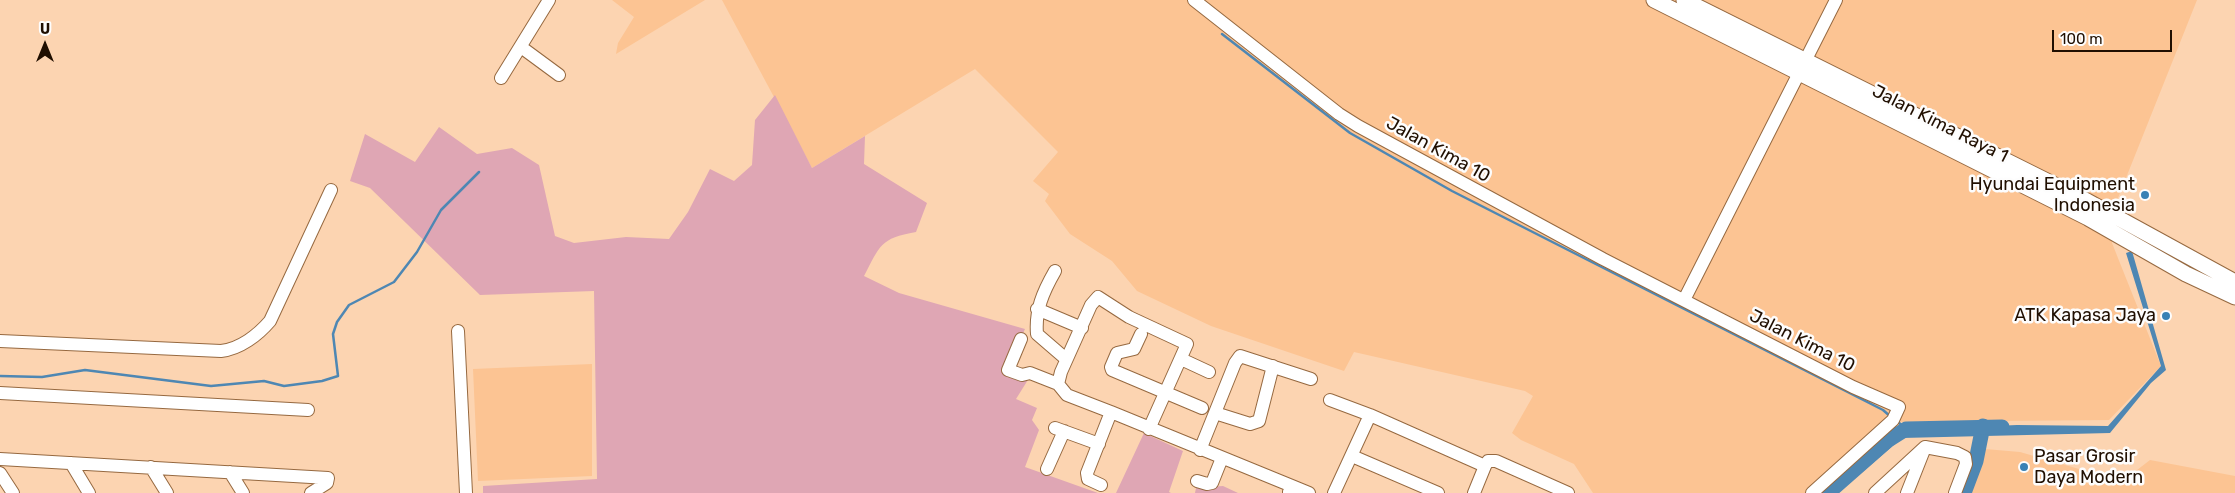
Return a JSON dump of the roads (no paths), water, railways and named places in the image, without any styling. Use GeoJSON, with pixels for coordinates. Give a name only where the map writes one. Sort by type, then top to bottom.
{"type":"FeatureCollection","features":[{"type":"Feature","properties":{"kind":"main road"},"geometry":{"type":"LineString","coordinates":[[1654,0],[1803,68],[2235,282]]}},
{"type":"Feature","properties":{"kind":"main road"},"geometry":{"type":"LineString","coordinates":[[1684,0],[1803,68]]}},
{"type":"Feature","properties":{"kind":"main road"},"geometry":{"type":"LineString","coordinates":[[2084,208],[2186,274],[2235,296]]}},
{"type":"Feature","properties":{"kind":"street"},"geometry":{"type":"LineString","coordinates":[[501,78],[549,0]]}},
{"type":"Feature","properties":{"kind":"street"},"geometry":{"type":"LineString","coordinates":[[1684,300],[1836,0]]}},
{"type":"Feature","properties":{"kind":"street","name":"Jalan Kima 10"},"geometry":{"type":"LineString","coordinates":[[1196,1],[1338,114],[1358,126],[1603,260],[1853,386],[1897,406],[1896,417],[1812,493]]}},
{"type":"Feature","properties":{"kind":"street"},"geometry":{"type":"LineString","coordinates":[[521,47],[559,75]]}},
{"type":"Feature","properties":{"kind":"street"},"geometry":{"type":"LineString","coordinates":[[0,341],[221,351],[235,348],[263,329],[270,320],[331,190]]}},
{"type":"Feature","properties":{"kind":"street"},"geometry":{"type":"LineString","coordinates":[[1055,271],[1045,288],[1037,309],[1037,334],[1066,359]]}},
{"type":"Feature","properties":{"kind":"street"},"geometry":{"type":"LineString","coordinates":[[1058,384],[1066,359],[1091,305],[1096,298],[1101,298],[1129,318],[1185,342],[1186,348],[1150,429]]}},
{"type":"Feature","properties":{"kind":"street"},"geometry":{"type":"LineString","coordinates":[[1037,309],[1082,328]]}},
{"type":"Feature","properties":{"kind":"street"},"geometry":{"type":"LineString","coordinates":[[458,330],[466,493]]}},
{"type":"Feature","properties":{"kind":"street"},"geometry":{"type":"LineString","coordinates":[[1141,334],[1134,349],[1117,354],[1111,369],[1202,408]]}},
{"type":"Feature","properties":{"kind":"street"},"geometry":{"type":"LineString","coordinates":[[1021,338],[1008,370],[1022,375],[1030,373],[1058,384],[1067,395],[1222,458],[1290,489],[1309,493]]}},
{"type":"Feature","properties":{"kind":"street"},"geometry":{"type":"LineString","coordinates":[[1200,450],[1237,359],[1244,356],[1311,379]]}},
{"type":"Feature","properties":{"kind":"street"},"geometry":{"type":"LineString","coordinates":[[1181,359],[1209,372]]}},
{"type":"Feature","properties":{"kind":"street"},"geometry":{"type":"LineString","coordinates":[[1215,412],[1250,424],[1259,421],[1273,366]]}},
{"type":"Feature","properties":{"kind":"street"},"geometry":{"type":"LineString","coordinates":[[0,393],[308,410]]}},
{"type":"Feature","properties":{"kind":"street"},"geometry":{"type":"LineString","coordinates":[[1330,400],[1370,415],[1485,466]]}},
{"type":"Feature","properties":{"kind":"street"},"geometry":{"type":"LineString","coordinates":[[1102,485],[1087,476],[1111,412]]}},
{"type":"Feature","properties":{"kind":"street"},"geometry":{"type":"LineString","coordinates":[[1334,493],[1370,415]]}},
{"type":"Feature","properties":{"kind":"street"},"geometry":{"type":"LineString","coordinates":[[1047,469],[1059,430],[1099,444]]}},
{"type":"Feature","properties":{"kind":"street"},"geometry":{"type":"LineString","coordinates":[[1875,493],[1925,447]]}},
{"type":"Feature","properties":{"kind":"street"},"geometry":{"type":"LineString","coordinates":[[1907,493],[1925,447]]}},
{"type":"Feature","properties":{"kind":"street"},"geometry":{"type":"LineString","coordinates":[[1925,447],[1957,453],[1966,457],[1966,464],[1955,493]]}},
{"type":"Feature","properties":{"kind":"street"},"geometry":{"type":"LineString","coordinates":[[1352,456],[1438,493]]}},
{"type":"Feature","properties":{"kind":"street"},"geometry":{"type":"LineString","coordinates":[[0,458],[328,478],[328,483],[311,493]]}},
{"type":"Feature","properties":{"kind":"street"},"geometry":{"type":"LineString","coordinates":[[1197,481],[1207,484],[1212,483],[1222,458]]}},
{"type":"Feature","properties":{"kind":"street"},"geometry":{"type":"LineString","coordinates":[[1474,493],[1488,461],[1496,461],[1568,493]]}},
{"type":"Feature","properties":{"kind":"street"},"geometry":{"type":"LineString","coordinates":[[71,463],[89,493]]}},
{"type":"Feature","properties":{"kind":"street"},"geometry":{"type":"LineString","coordinates":[[151,467],[167,493]]}},
{"type":"Feature","properties":{"kind":"street"},"geometry":{"type":"LineString","coordinates":[[230,472],[243,493]]}},
{"type":"Feature","properties":{"kind":"street"},"geometry":{"type":"LineString","coordinates":[[0,473],[13,493]]}},
{"type":"Feature","properties":{"kind":"water"},"geometry":{"type":"Polygon","coordinates":[[[2132,251],[2166,370],[2151,383],[2110,433],[1902,438],[1838,493],[1827,493],[1902,430],[2017,425],[2108,426],[2161,366],[2126,253],[2132,251]]]}},
{"type":"Feature","properties":{"kind":"waterway"},"geometry":{"type":"LineString","coordinates":[[1222,34],[1350,133],[1452,191],[1883,410],[1891,417]]}},
{"type":"Feature","properties":{"kind":"waterway"},"geometry":{"type":"LineString","coordinates":[[0,376],[42,377],[85,370],[211,386],[264,381],[284,386],[322,381],[338,376],[333,334],[337,322],[349,305],[394,282],[417,252],[441,210],[479,172]]}},
{"type":"Feature","properties":{"kind":"waterway"},"geometry":{"type":"LineString","coordinates":[[1898,422],[1906,429]]}},
{"type":"Feature","properties":{"kind":"waterway"},"geometry":{"type":"LineString","coordinates":[[1964,493],[1976,461],[1983,426]]}},
{"type":"Feature","properties":{"kind":"waterway"},"geometry":{"type":"LineString","coordinates":[[1828,493],[1887,441],[1906,429],[2002,427]]}},
{"type":"Feature","properties":{"kind":"place","name":"Hyundai Equipment Indonesia"},"geometry":{"type":"Point","coordinates":[2145,195]}},
{"type":"Feature","properties":{"kind":"place","name":"ATK Kapasa Jaya"},"geometry":{"type":"Point","coordinates":[2166,316]}},
{"type":"Feature","properties":{"kind":"place","name":"Pasar Grosir Daya Modern"},"geometry":{"type":"Point","coordinates":[2024,467]}}]}
